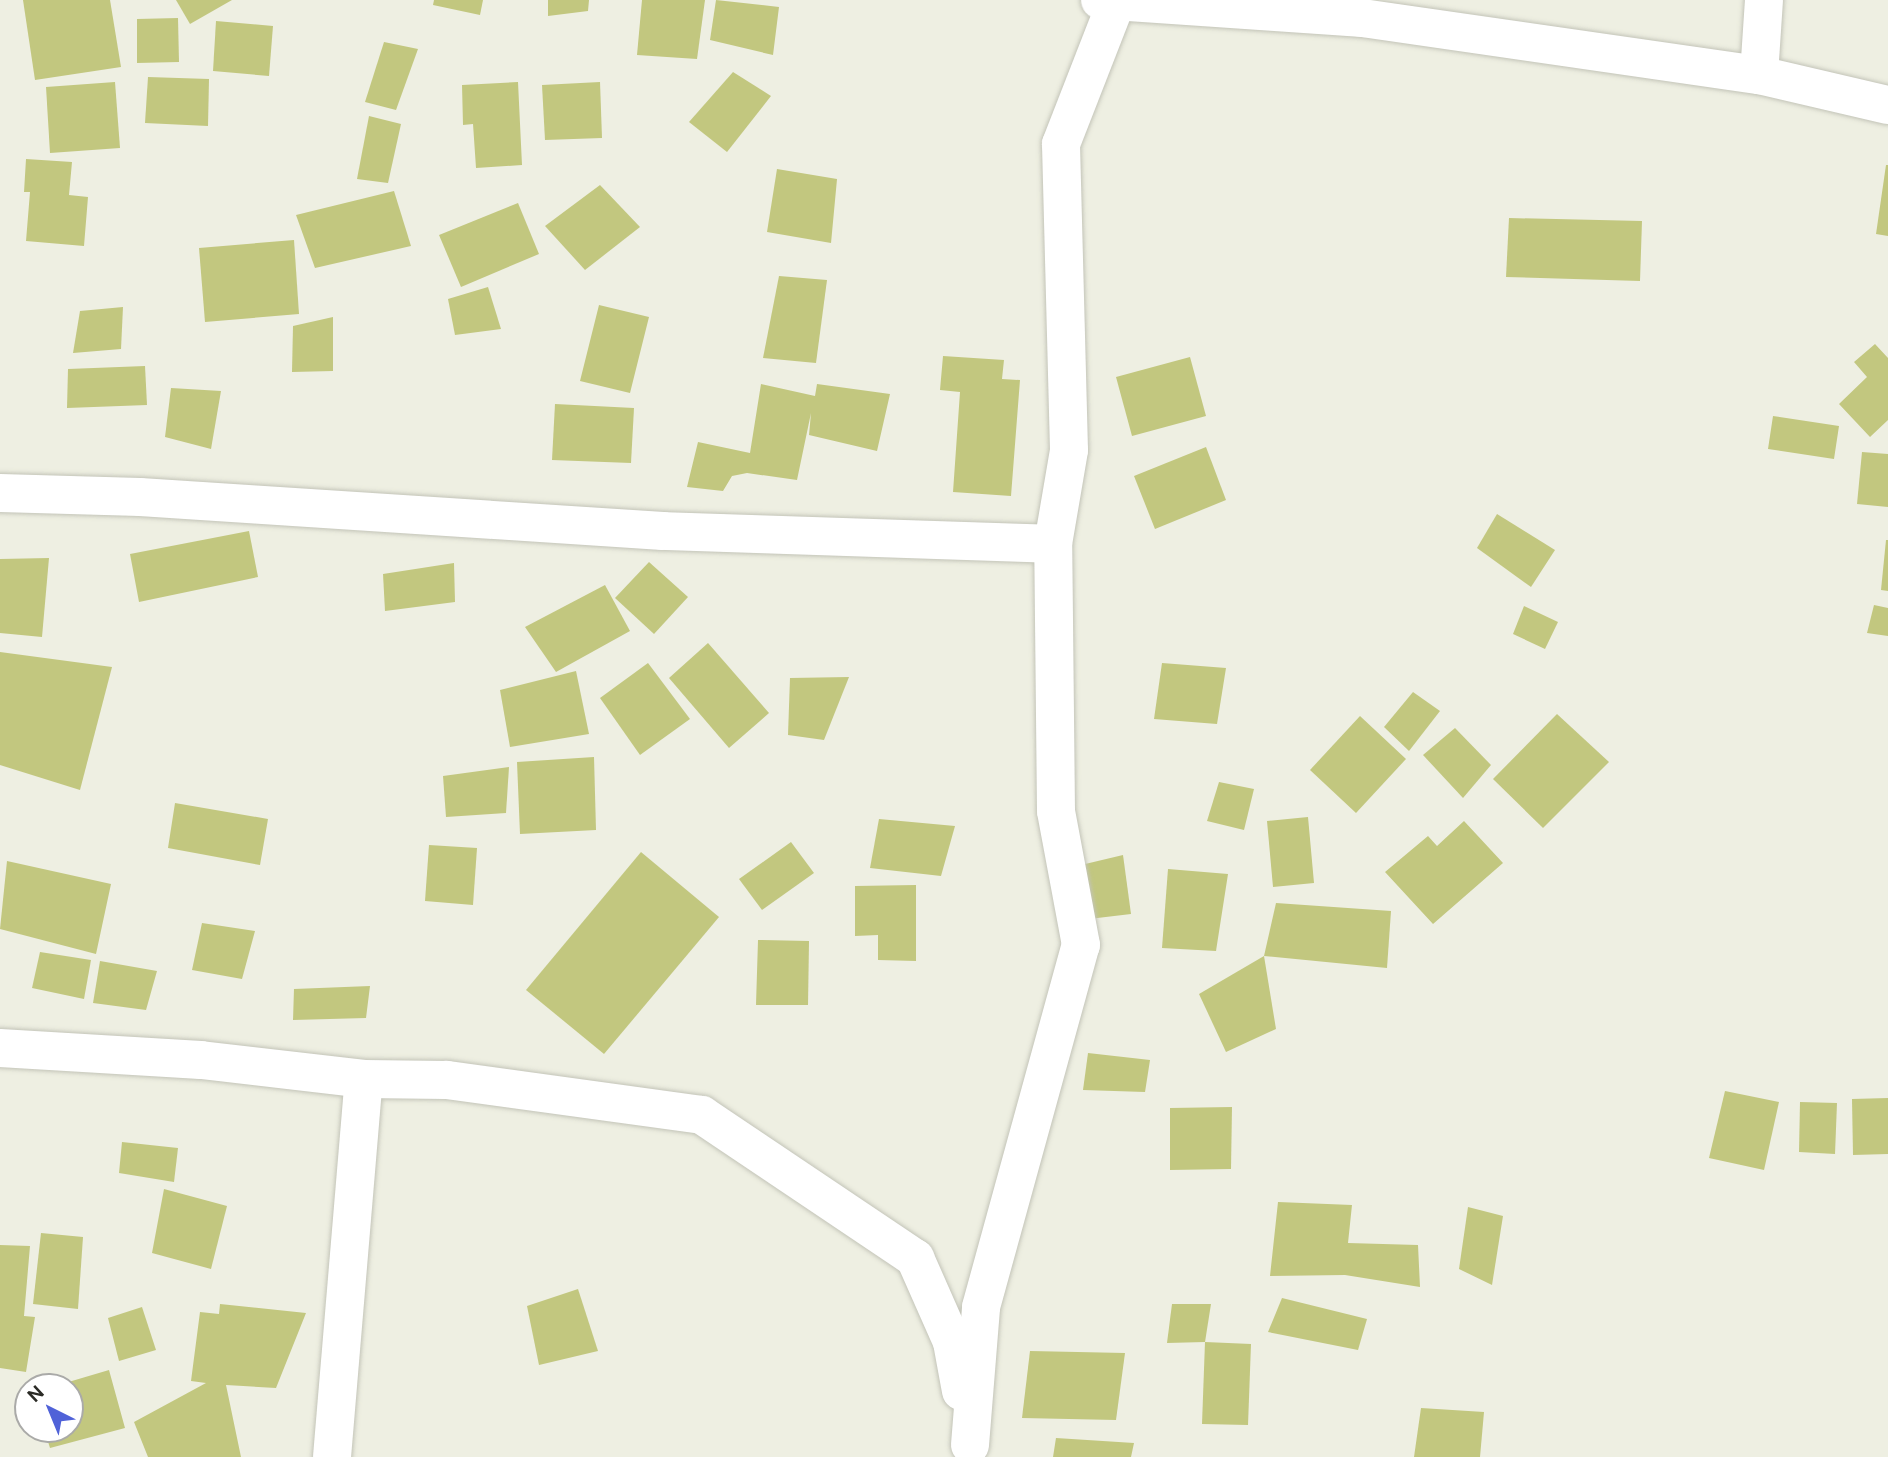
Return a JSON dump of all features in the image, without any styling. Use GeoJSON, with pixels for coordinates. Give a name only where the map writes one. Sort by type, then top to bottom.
{"type":"FeatureCollection","features":[{"type":"Feature","properties":{"kind":"street"},"geometry":{"type":"LineString","coordinates":[[1759,75],[1764,0]]}},
{"type":"Feature","properties":{"kind":"street"},"geometry":{"type":"LineString","coordinates":[[969,1451],[981,1307],[1081,945],[1056,811],[1053,544],[1069,450],[1061,144],[1111,1],[1362,18],[1759,75],[1888,105]]}},
{"type":"Feature","properties":{"kind":"street"},"geometry":{"type":"LineString","coordinates":[[0,493],[140,497],[663,531],[1053,544]]}},
{"type":"Feature","properties":{"kind":"street"},"geometry":{"type":"LineString","coordinates":[[0,1048],[201,1060],[364,1079],[447,1080],[702,1115],[915,1258],[952,1342],[969,1451]]}},
{"type":"Feature","properties":{"kind":"street"},"geometry":{"type":"LineString","coordinates":[[332,1457],[364,1079]]}},
{"type":"Feature","properties":{"kind":"street"},"geometry":{"type":"LineString","coordinates":[[925,1284],[988,1281]]}},
{"type":"Feature","properties":{"kind":"building"},"geometry":{"type":"Polygon","coordinates":[[[23,0],[110,0],[121,67],[35,80],[23,0]]]}},
{"type":"Feature","properties":{"kind":"building"},"geometry":{"type":"Polygon","coordinates":[[[176,0],[232,0],[190,24],[176,0]]]}},
{"type":"Feature","properties":{"kind":"building"},"geometry":{"type":"Polygon","coordinates":[[[434,0],[483,0],[480,15],[433,5],[434,0]]]}},
{"type":"Feature","properties":{"kind":"building"},"geometry":{"type":"Polygon","coordinates":[[[548,0],[589,0],[588,11],[548,16],[548,0]]]}},
{"type":"Feature","properties":{"kind":"building"},"geometry":{"type":"Polygon","coordinates":[[[642,0],[705,0],[697,59],[637,55],[642,0]]]}},
{"type":"Feature","properties":{"kind":"building"},"geometry":{"type":"Polygon","coordinates":[[[716,0],[779,7],[773,55],[710,40],[716,0]]]}},
{"type":"Feature","properties":{"kind":"building"},"geometry":{"type":"Polygon","coordinates":[[[178,18],[179,62],[137,63],[137,19],[178,18]]]}},
{"type":"Feature","properties":{"kind":"building"},"geometry":{"type":"Polygon","coordinates":[[[216,21],[273,26],[269,76],[213,71],[216,21]]]}},
{"type":"Feature","properties":{"kind":"building"},"geometry":{"type":"Polygon","coordinates":[[[384,42],[418,49],[396,110],[365,102],[384,42]]]}},
{"type":"Feature","properties":{"kind":"building"},"geometry":{"type":"Polygon","coordinates":[[[733,72],[771,96],[727,152],[689,122],[733,72]]]}},
{"type":"Feature","properties":{"kind":"building"},"geometry":{"type":"Polygon","coordinates":[[[148,77],[209,79],[208,126],[145,123],[148,77]]]}},
{"type":"Feature","properties":{"kind":"building"},"geometry":{"type":"Polygon","coordinates":[[[115,82],[120,148],[50,153],[46,87],[115,82]]]}},
{"type":"Feature","properties":{"kind":"building"},"geometry":{"type":"Polygon","coordinates":[[[518,82],[522,165],[476,168],[473,124],[463,125],[462,85],[518,82]]]}},
{"type":"Feature","properties":{"kind":"building"},"geometry":{"type":"Polygon","coordinates":[[[600,82],[602,138],[545,140],[542,85],[600,82]]]}},
{"type":"Feature","properties":{"kind":"building"},"geometry":{"type":"Polygon","coordinates":[[[369,116],[401,124],[388,183],[357,179],[369,116]]]}},
{"type":"Feature","properties":{"kind":"building"},"geometry":{"type":"Polygon","coordinates":[[[26,159],[72,162],[69,195],[88,197],[84,246],[26,241],[30,192],[24,192],[26,159]]]}},
{"type":"Feature","properties":{"kind":"building"},"geometry":{"type":"Polygon","coordinates":[[[1888,165],[1888,236],[1876,234],[1888,165]]]}},
{"type":"Feature","properties":{"kind":"building"},"geometry":{"type":"Polygon","coordinates":[[[777,169],[837,179],[831,243],[767,232],[777,169]]]}},
{"type":"Feature","properties":{"kind":"building"},"geometry":{"type":"Polygon","coordinates":[[[600,185],[640,227],[585,270],[545,226],[600,185]]]}},
{"type":"Feature","properties":{"kind":"building"},"geometry":{"type":"Polygon","coordinates":[[[394,191],[411,246],[315,268],[296,215],[394,191]]]}},
{"type":"Feature","properties":{"kind":"building"},"geometry":{"type":"Polygon","coordinates":[[[518,203],[539,254],[461,287],[439,235],[518,203]]]}},
{"type":"Feature","properties":{"kind":"building"},"geometry":{"type":"Polygon","coordinates":[[[1509,218],[1642,221],[1640,281],[1506,277],[1509,218]]]}},
{"type":"Feature","properties":{"kind":"building"},"geometry":{"type":"Polygon","coordinates":[[[294,240],[299,314],[205,322],[199,248],[294,240]]]}},
{"type":"Feature","properties":{"kind":"building"},"geometry":{"type":"Polygon","coordinates":[[[779,276],[827,280],[816,363],[763,358],[779,276]]]}},
{"type":"Feature","properties":{"kind":"building"},"geometry":{"type":"Polygon","coordinates":[[[488,287],[501,329],[455,335],[448,299],[488,287]]]}},
{"type":"Feature","properties":{"kind":"building"},"geometry":{"type":"Polygon","coordinates":[[[599,305],[649,317],[630,393],[580,381],[599,305]]]}},
{"type":"Feature","properties":{"kind":"building"},"geometry":{"type":"Polygon","coordinates":[[[123,307],[121,349],[73,353],[80,311],[123,307]]]}},
{"type":"Feature","properties":{"kind":"building"},"geometry":{"type":"Polygon","coordinates":[[[333,317],[333,371],[292,372],[293,326],[333,317]]]}},
{"type":"Feature","properties":{"kind":"building"},"geometry":{"type":"Polygon","coordinates":[[[1875,344],[1888,358],[1888,420],[1870,437],[1839,404],[1867,377],[1854,362],[1875,344]]]}},
{"type":"Feature","properties":{"kind":"building"},"geometry":{"type":"Polygon","coordinates":[[[943,356],[1004,360],[1002,379],[1020,380],[1011,496],[953,492],[960,392],[940,390],[943,356]]]}},
{"type":"Feature","properties":{"kind":"building"},"geometry":{"type":"Polygon","coordinates":[[[1190,357],[1206,416],[1132,436],[1116,377],[1190,357]]]}},
{"type":"Feature","properties":{"kind":"building"},"geometry":{"type":"Polygon","coordinates":[[[145,366],[147,405],[67,408],[68,369],[145,366]]]}},
{"type":"Feature","properties":{"kind":"building"},"geometry":{"type":"Polygon","coordinates":[[[761,384],[815,396],[817,384],[890,394],[877,451],[809,435],[811,413],[797,480],[747,473],[732,476],[723,491],[687,487],[698,442],[750,453],[761,384]]]}},
{"type":"Feature","properties":{"kind":"building"},"geometry":{"type":"Polygon","coordinates":[[[171,388],[221,391],[211,449],[165,437],[171,388]]]}},
{"type":"Feature","properties":{"kind":"building"},"geometry":{"type":"Polygon","coordinates":[[[555,404],[634,408],[631,463],[552,460],[555,404]]]}},
{"type":"Feature","properties":{"kind":"building"},"geometry":{"type":"Polygon","coordinates":[[[1773,416],[1839,426],[1834,459],[1768,449],[1773,416]]]}},
{"type":"Feature","properties":{"kind":"building"},"geometry":{"type":"Polygon","coordinates":[[[1206,447],[1226,500],[1155,529],[1134,476],[1206,447]]]}},
{"type":"Feature","properties":{"kind":"building"},"geometry":{"type":"Polygon","coordinates":[[[1862,452],[1888,454],[1888,507],[1857,504],[1862,452]]]}},
{"type":"Feature","properties":{"kind":"building"},"geometry":{"type":"Polygon","coordinates":[[[1497,514],[1555,550],[1531,587],[1477,548],[1497,514]]]}},
{"type":"Feature","properties":{"kind":"building"},"geometry":{"type":"Polygon","coordinates":[[[249,531],[258,577],[139,602],[130,554],[249,531]]]}},
{"type":"Feature","properties":{"kind":"building"},"geometry":{"type":"Polygon","coordinates":[[[1888,540],[1888,591],[1881,590],[1888,540]]]}},
{"type":"Feature","properties":{"kind":"building"},"geometry":{"type":"Polygon","coordinates":[[[49,558],[42,637],[0,633],[0,559],[49,558]]]}},
{"type":"Feature","properties":{"kind":"building"},"geometry":{"type":"Polygon","coordinates":[[[649,562],[688,597],[654,634],[615,598],[649,562]]]}},
{"type":"Feature","properties":{"kind":"building"},"geometry":{"type":"Polygon","coordinates":[[[454,563],[455,602],[385,611],[383,574],[454,563]]]}},
{"type":"Feature","properties":{"kind":"building"},"geometry":{"type":"Polygon","coordinates":[[[605,585],[630,631],[556,672],[525,627],[605,585]]]}},
{"type":"Feature","properties":{"kind":"building"},"geometry":{"type":"Polygon","coordinates":[[[1874,605],[1888,608],[1888,636],[1867,633],[1874,605]]]}},
{"type":"Feature","properties":{"kind":"building"},"geometry":{"type":"Polygon","coordinates":[[[1524,606],[1558,622],[1545,649],[1513,634],[1524,606]]]}},
{"type":"Feature","properties":{"kind":"building"},"geometry":{"type":"Polygon","coordinates":[[[708,643],[769,713],[729,748],[669,678],[708,643]]]}},
{"type":"Feature","properties":{"kind":"building"},"geometry":{"type":"Polygon","coordinates":[[[0,652],[112,667],[80,790],[0,765],[0,652]]]}},
{"type":"Feature","properties":{"kind":"building"},"geometry":{"type":"Polygon","coordinates":[[[648,663],[690,719],[640,755],[600,698],[648,663]]]}},
{"type":"Feature","properties":{"kind":"building"},"geometry":{"type":"Polygon","coordinates":[[[1162,663],[1226,668],[1217,724],[1154,719],[1162,663]]]}},
{"type":"Feature","properties":{"kind":"building"},"geometry":{"type":"Polygon","coordinates":[[[576,671],[589,734],[510,747],[500,690],[576,671]]]}},
{"type":"Feature","properties":{"kind":"building"},"geometry":{"type":"Polygon","coordinates":[[[849,677],[824,740],[788,735],[790,678],[849,677]]]}},
{"type":"Feature","properties":{"kind":"building"},"geometry":{"type":"Polygon","coordinates":[[[1413,692],[1440,711],[1409,751],[1384,727],[1413,692]]]}},
{"type":"Feature","properties":{"kind":"building"},"geometry":{"type":"Polygon","coordinates":[[[1557,714],[1609,762],[1543,828],[1493,779],[1557,714]]]}},
{"type":"Feature","properties":{"kind":"building"},"geometry":{"type":"Polygon","coordinates":[[[1360,716],[1406,759],[1356,813],[1310,770],[1360,716]]]}},
{"type":"Feature","properties":{"kind":"building"},"geometry":{"type":"Polygon","coordinates":[[[1455,728],[1491,765],[1463,798],[1423,755],[1455,728]]]}},
{"type":"Feature","properties":{"kind":"building"},"geometry":{"type":"Polygon","coordinates":[[[594,757],[596,830],[520,834],[517,762],[594,757]]]}},
{"type":"Feature","properties":{"kind":"building"},"geometry":{"type":"Polygon","coordinates":[[[509,767],[506,813],[446,817],[443,776],[509,767]]]}},
{"type":"Feature","properties":{"kind":"building"},"geometry":{"type":"Polygon","coordinates":[[[1219,782],[1254,789],[1244,830],[1207,821],[1219,782]]]}},
{"type":"Feature","properties":{"kind":"building"},"geometry":{"type":"Polygon","coordinates":[[[175,803],[268,819],[260,865],[168,848],[175,803]]]}},
{"type":"Feature","properties":{"kind":"building"},"geometry":{"type":"Polygon","coordinates":[[[1308,817],[1314,883],[1273,887],[1267,821],[1308,817]]]}},
{"type":"Feature","properties":{"kind":"building"},"geometry":{"type":"Polygon","coordinates":[[[879,819],[955,826],[941,876],[870,868],[879,819]]]}},
{"type":"Feature","properties":{"kind":"building"},"geometry":{"type":"Polygon","coordinates":[[[1464,821],[1503,863],[1433,924],[1385,872],[1428,836],[1437,846],[1464,821]]]}},
{"type":"Feature","properties":{"kind":"building"},"geometry":{"type":"Polygon","coordinates":[[[791,842],[814,873],[762,910],[739,879],[791,842]]]}},
{"type":"Feature","properties":{"kind":"building"},"geometry":{"type":"Polygon","coordinates":[[[429,845],[477,848],[473,905],[425,901],[429,845]]]}},
{"type":"Feature","properties":{"kind":"building"},"geometry":{"type":"Polygon","coordinates":[[[641,852],[719,917],[604,1054],[526,990],[641,852]]]}},
{"type":"Feature","properties":{"kind":"building"},"geometry":{"type":"Polygon","coordinates":[[[1123,855],[1131,914],[1089,919],[1081,865],[1123,855]]]}},
{"type":"Feature","properties":{"kind":"building"},"geometry":{"type":"Polygon","coordinates":[[[7,861],[111,884],[96,954],[0,929],[7,861]]]}},
{"type":"Feature","properties":{"kind":"building"},"geometry":{"type":"Polygon","coordinates":[[[1168,869],[1228,874],[1216,951],[1162,948],[1168,869]]]}},
{"type":"Feature","properties":{"kind":"building"},"geometry":{"type":"Polygon","coordinates":[[[916,885],[916,961],[878,960],[878,935],[855,936],[855,886],[916,885]]]}},
{"type":"Feature","properties":{"kind":"building"},"geometry":{"type":"Polygon","coordinates":[[[1276,903],[1391,911],[1387,968],[1264,956],[1276,903]]]}},
{"type":"Feature","properties":{"kind":"building"},"geometry":{"type":"Polygon","coordinates":[[[202,923],[255,931],[242,979],[192,970],[202,923]]]}},
{"type":"Feature","properties":{"kind":"building"},"geometry":{"type":"Polygon","coordinates":[[[758,940],[809,941],[808,1005],[756,1005],[758,940]]]}},
{"type":"Feature","properties":{"kind":"building"},"geometry":{"type":"Polygon","coordinates":[[[40,952],[91,960],[84,999],[32,988],[40,952]]]}},
{"type":"Feature","properties":{"kind":"building"},"geometry":{"type":"Polygon","coordinates":[[[1264,956],[1276,1029],[1226,1052],[1199,994],[1264,956]]]}},
{"type":"Feature","properties":{"kind":"building"},"geometry":{"type":"Polygon","coordinates":[[[100,961],[157,971],[146,1010],[93,1003],[100,961]]]}},
{"type":"Feature","properties":{"kind":"building"},"geometry":{"type":"Polygon","coordinates":[[[370,986],[366,1018],[293,1020],[294,989],[370,986]]]}},
{"type":"Feature","properties":{"kind":"building"},"geometry":{"type":"Polygon","coordinates":[[[1088,1053],[1150,1060],[1145,1092],[1083,1090],[1088,1053]]]}},
{"type":"Feature","properties":{"kind":"building"},"geometry":{"type":"Polygon","coordinates":[[[1725,1091],[1779,1102],[1764,1170],[1709,1158],[1725,1091]]]}},
{"type":"Feature","properties":{"kind":"building"},"geometry":{"type":"Polygon","coordinates":[[[1888,1098],[1888,1154],[1853,1155],[1852,1099],[1888,1098]]]}},
{"type":"Feature","properties":{"kind":"building"},"geometry":{"type":"Polygon","coordinates":[[[1800,1102],[1837,1103],[1835,1154],[1799,1152],[1800,1102]]]}},
{"type":"Feature","properties":{"kind":"building"},"geometry":{"type":"Polygon","coordinates":[[[1232,1107],[1231,1169],[1170,1170],[1170,1108],[1232,1107]]]}},
{"type":"Feature","properties":{"kind":"building"},"geometry":{"type":"Polygon","coordinates":[[[122,1142],[178,1148],[174,1182],[119,1173],[122,1142]]]}},
{"type":"Feature","properties":{"kind":"building"},"geometry":{"type":"Polygon","coordinates":[[[164,1189],[227,1206],[211,1269],[152,1253],[164,1189]]]}},
{"type":"Feature","properties":{"kind":"building"},"geometry":{"type":"Polygon","coordinates":[[[1278,1202],[1352,1205],[1348,1243],[1418,1245],[1420,1287],[1345,1275],[1270,1276],[1278,1202]]]}},
{"type":"Feature","properties":{"kind":"building"},"geometry":{"type":"Polygon","coordinates":[[[1468,1207],[1503,1216],[1492,1285],[1459,1269],[1468,1207]]]}},
{"type":"Feature","properties":{"kind":"building"},"geometry":{"type":"Polygon","coordinates":[[[41,1233],[83,1237],[78,1309],[33,1304],[41,1233]]]}},
{"type":"Feature","properties":{"kind":"building"},"geometry":{"type":"Polygon","coordinates":[[[0,1245],[30,1246],[24,1316],[35,1317],[26,1372],[0,1368],[0,1245]]]}},
{"type":"Feature","properties":{"kind":"building"},"geometry":{"type":"Polygon","coordinates":[[[578,1289],[598,1351],[539,1365],[527,1306],[578,1289]]]}},
{"type":"Feature","properties":{"kind":"building"},"geometry":{"type":"Polygon","coordinates":[[[1282,1298],[1367,1319],[1358,1350],[1268,1332],[1282,1298]]]}},
{"type":"Feature","properties":{"kind":"building"},"geometry":{"type":"Polygon","coordinates":[[[220,1304],[306,1313],[276,1388],[226,1385],[241,1457],[148,1457],[134,1422],[206,1383],[191,1381],[200,1312],[219,1314],[220,1304]]]}},
{"type":"Feature","properties":{"kind":"building"},"geometry":{"type":"Polygon","coordinates":[[[1172,1304],[1211,1304],[1205,1342],[1167,1343],[1172,1304]]]}},
{"type":"Feature","properties":{"kind":"building"},"geometry":{"type":"Polygon","coordinates":[[[142,1307],[156,1350],[119,1361],[108,1318],[142,1307]]]}},
{"type":"Feature","properties":{"kind":"building"},"geometry":{"type":"Polygon","coordinates":[[[1205,1342],[1251,1344],[1248,1425],[1202,1424],[1205,1342]]]}},
{"type":"Feature","properties":{"kind":"building"},"geometry":{"type":"Polygon","coordinates":[[[1030,1351],[1125,1353],[1116,1420],[1022,1418],[1030,1351]]]}},
{"type":"Feature","properties":{"kind":"building"},"geometry":{"type":"Polygon","coordinates":[[[109,1370],[125,1428],[84,1439],[84,1377],[109,1370]]]}},
{"type":"Feature","properties":{"kind":"building"},"geometry":{"type":"Polygon","coordinates":[[[1421,1408],[1484,1412],[1480,1457],[1414,1457],[1421,1408]]]}},
{"type":"Feature","properties":{"kind":"building"},"geometry":{"type":"Polygon","coordinates":[[[1056,1438],[1134,1443],[1131,1457],[1053,1457],[1056,1438]]]}},
{"type":"Feature","properties":{"kind":"building"},"geometry":{"type":"Polygon","coordinates":[[[48,1443],[69,1443],[50,1448],[48,1443]]]}}]}
